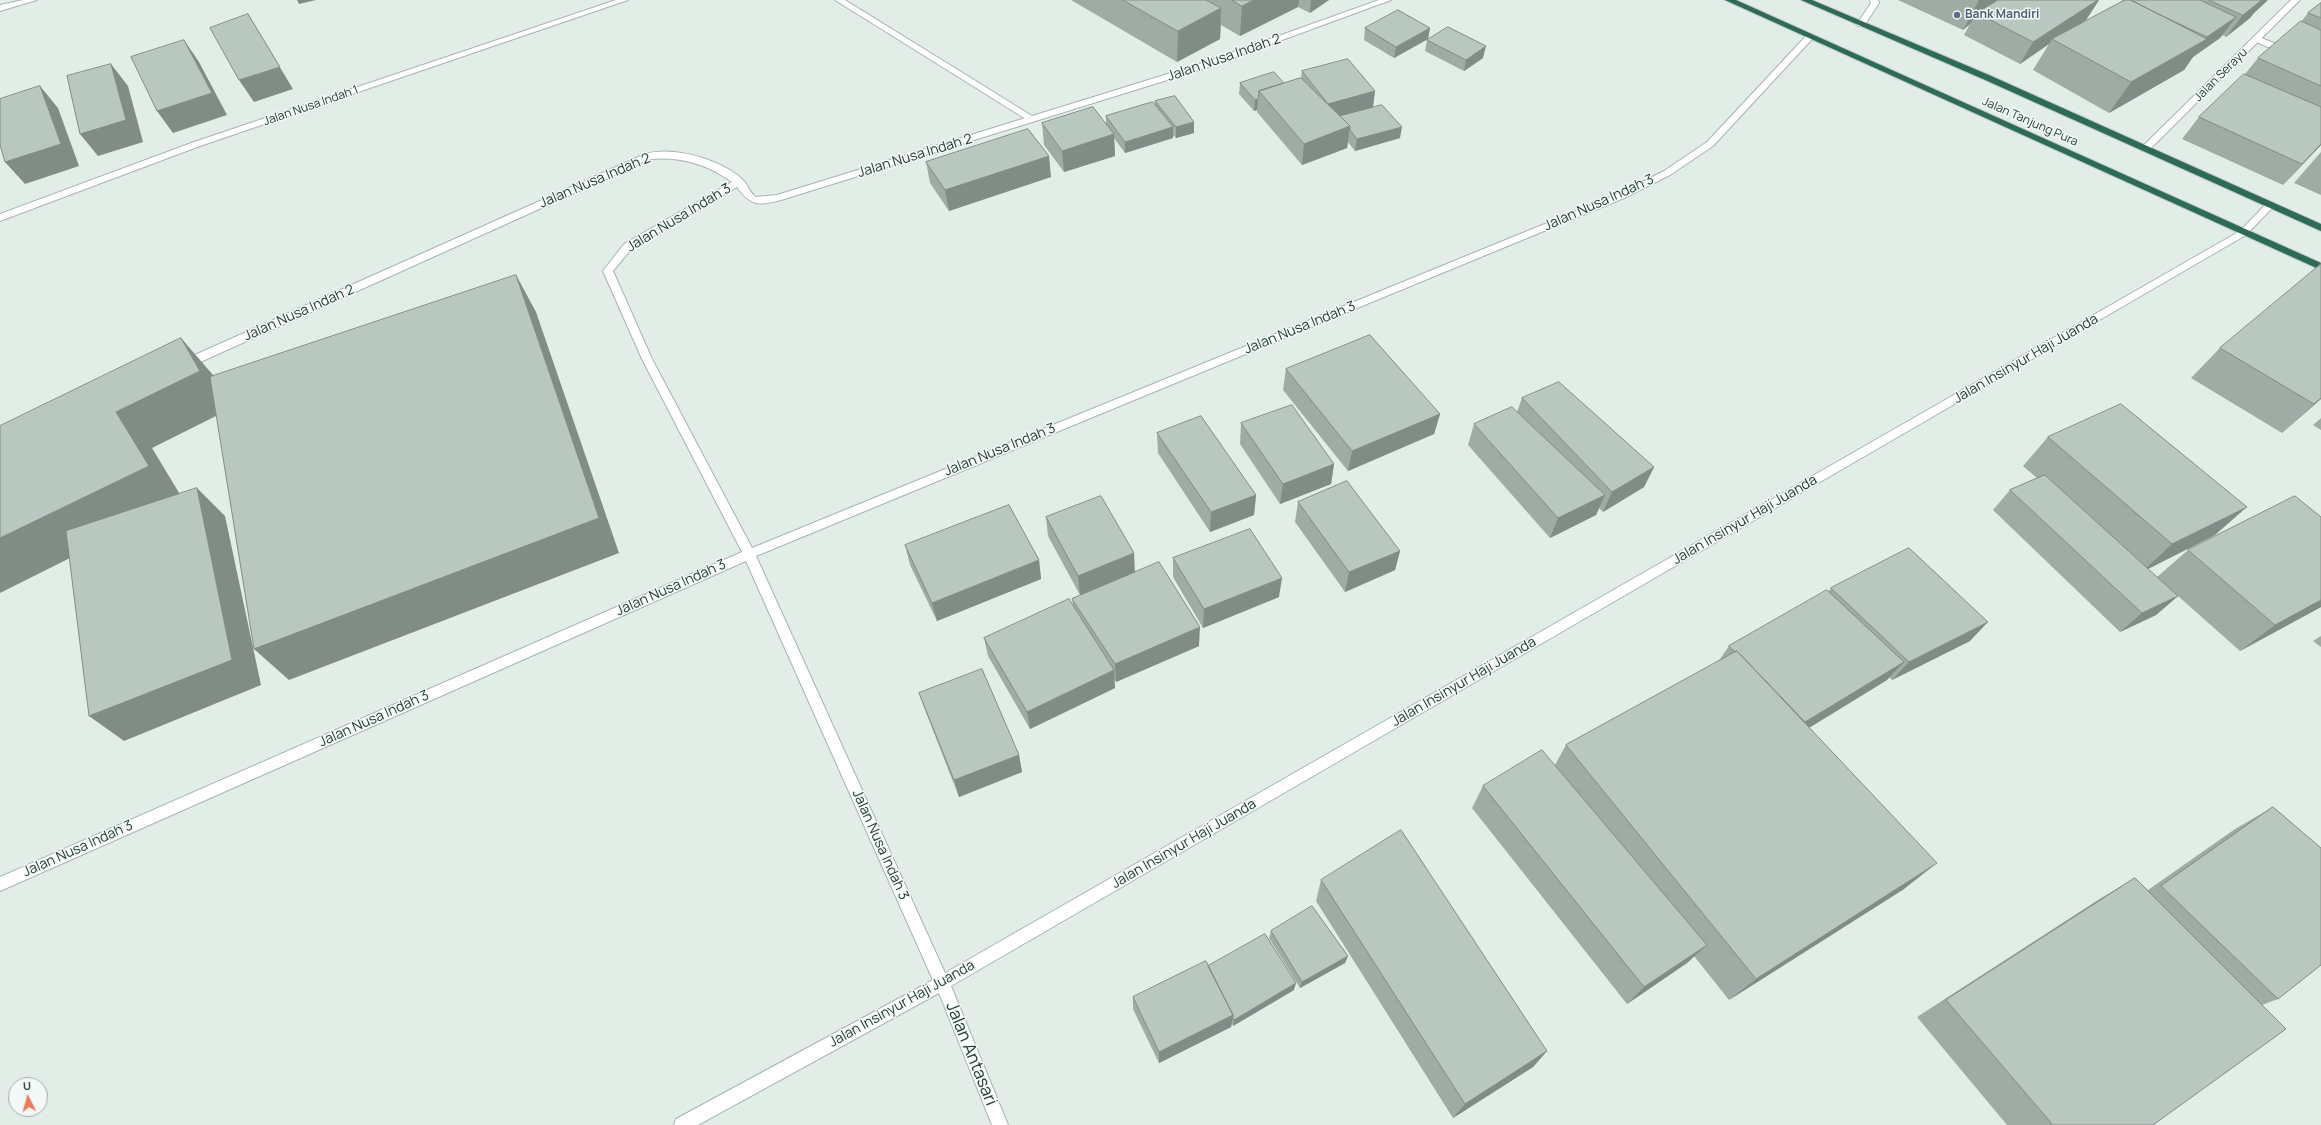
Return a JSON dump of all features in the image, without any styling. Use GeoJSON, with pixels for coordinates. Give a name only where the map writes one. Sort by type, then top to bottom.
{"type":"FeatureCollection","features":[{"type":"Feature","properties":{"kind":"highway","name":"Jalan Tanjung Pura"},"geometry":{"type":"LineString","coordinates":[[1729,0],[2321,267]]}},
{"type":"Feature","properties":{"kind":"highway","name":"Jalan Tanjung Pura"},"geometry":{"type":"LineString","coordinates":[[1805,0],[1986,77],[2321,228]]}},
{"type":"Feature","properties":{"kind":"street"},"geometry":{"type":"LineString","coordinates":[[0,8],[33,0]]}},
{"type":"Feature","properties":{"kind":"street","name":"Jalan Nusa Indah 1"},"geometry":{"type":"LineString","coordinates":[[0,218],[197,144],[624,0]]}},
{"type":"Feature","properties":{"kind":"street"},"geometry":{"type":"LineString","coordinates":[[840,0],[1032,119]]}},
{"type":"Feature","properties":{"kind":"street","name":"Jalan Nusa Indah 2"},"geometry":{"type":"LineString","coordinates":[[175,369],[648,156],[661,154],[701,159],[739,182],[745,194],[756,200],[778,198],[1203,66],[1387,0]]}},
{"type":"Feature","properties":{"kind":"street"},"geometry":{"type":"LineString","coordinates":[[1861,24],[1874,3],[1874,0]]}},
{"type":"Feature","properties":{"kind":"street","name":"Jalan Serayu"},"geometry":{"type":"LineString","coordinates":[[2145,149],[2296,0]]}},
{"type":"Feature","properties":{"kind":"street","name":"Jalan Nusa Indah 3"},"geometry":{"type":"LineString","coordinates":[[0,884],[749,554],[1621,196],[1667,173],[1710,144],[1810,37]]}},
{"type":"Feature","properties":{"kind":"street"},"geometry":{"type":"LineString","coordinates":[[2257,39],[2293,54]]}},
{"type":"Feature","properties":{"kind":"street","name":"Jalan Nusa Indah 3"},"geometry":{"type":"LineString","coordinates":[[739,182],[628,246],[608,271],[647,359],[749,554],[942,983]]}},
{"type":"Feature","properties":{"kind":"street","name":"Jalan Insinyur Haji Juanda"},"geometry":{"type":"LineString","coordinates":[[682,1125],[942,983],[2243,233],[2270,205]]}},
{"type":"Feature","properties":{"kind":"street","name":"Jalan Antasari"},"geometry":{"type":"LineString","coordinates":[[942,983],[1000,1125]]}},
{"type":"Feature","properties":{"kind":"building"},"geometry":{"type":"Polygon","coordinates":[[[1123,0],[1206,0],[1221,8],[1178,31],[1123,0]]]}},
{"type":"Feature","properties":{"kind":"building"},"geometry":{"type":"Polygon","coordinates":[[[1232,0],[1254,0],[1242,6],[1232,0]]]}},
{"type":"Feature","properties":{"kind":"building"},"geometry":{"type":"Polygon","coordinates":[[[1998,0],[2098,0],[2033,42],[1977,13],[1998,0]]]}},
{"type":"Feature","properties":{"kind":"building"},"geometry":{"type":"Polygon","coordinates":[[[2125,0],[2131,0],[2207,39],[2131,82],[2052,39],[2125,0]]]}},
{"type":"Feature","properties":{"kind":"building"},"geometry":{"type":"Polygon","coordinates":[[[2131,0],[2200,0],[2236,17],[2207,37],[2131,0]]]}},
{"type":"Feature","properties":{"kind":"building"},"geometry":{"type":"Polygon","coordinates":[[[2209,0],[2262,0],[2243,15],[2209,0]]]}},
{"type":"Feature","properties":{"kind":"building"},"geometry":{"type":"Polygon","coordinates":[[[2321,3],[2321,18],[2308,13],[2321,3]]]}},
{"type":"Feature","properties":{"kind":"building"},"geometry":{"type":"Polygon","coordinates":[[[1398,10],[1430,28],[1396,47],[1365,28],[1398,10]]]}},
{"type":"Feature","properties":{"kind":"building"},"geometry":{"type":"Polygon","coordinates":[[[248,14],[280,67],[239,80],[210,28],[248,14]]]}},
{"type":"Feature","properties":{"kind":"building"},"geometry":{"type":"Polygon","coordinates":[[[2301,21],[2321,30],[2321,86],[2258,58],[2301,21]]]}},
{"type":"Feature","properties":{"kind":"building"},"geometry":{"type":"Polygon","coordinates":[[[1448,27],[1486,46],[1466,60],[1427,40],[1448,27]]]}},
{"type":"Feature","properties":{"kind":"building"},"geometry":{"type":"Polygon","coordinates":[[[184,40],[212,93],[157,111],[131,57],[184,40]]]}},
{"type":"Feature","properties":{"kind":"building"},"geometry":{"type":"Polygon","coordinates":[[[1348,59],[1375,91],[1328,104],[1302,71],[1348,59]]]}},
{"type":"Feature","properties":{"kind":"building"},"geometry":{"type":"Polygon","coordinates":[[[111,64],[126,120],[80,134],[67,76],[111,64]]]}},
{"type":"Feature","properties":{"kind":"building"},"geometry":{"type":"Polygon","coordinates":[[[1274,72],[1284,83],[1259,91],[1258,99],[1255,100],[1240,83],[1274,72]]]}},
{"type":"Feature","properties":{"kind":"building"},"geometry":{"type":"Polygon","coordinates":[[[2244,74],[2321,107],[2321,144],[2302,164],[2199,117],[2244,74]]]}},
{"type":"Feature","properties":{"kind":"building"},"geometry":{"type":"Polygon","coordinates":[[[1301,78],[1350,126],[1304,144],[1259,91],[1301,78]]]}},
{"type":"Feature","properties":{"kind":"building"},"geometry":{"type":"Polygon","coordinates":[[[40,86],[61,144],[5,162],[0,145],[0,99],[40,86]]]}},
{"type":"Feature","properties":{"kind":"building"},"geometry":{"type":"Polygon","coordinates":[[[1175,96],[1194,122],[1176,127],[1155,101],[1175,96]]]}},
{"type":"Feature","properties":{"kind":"building"},"geometry":{"type":"Polygon","coordinates":[[[1153,102],[1173,127],[1125,142],[1106,116],[1153,102]]]}},
{"type":"Feature","properties":{"kind":"building"},"geometry":{"type":"Polygon","coordinates":[[[1382,105],[1402,127],[1357,139],[1350,130],[1350,126],[1340,116],[1382,105]]]}},
{"type":"Feature","properties":{"kind":"building"},"geometry":{"type":"Polygon","coordinates":[[[1093,107],[1114,134],[1062,151],[1042,123],[1093,107]]]}},
{"type":"Feature","properties":{"kind":"building"},"geometry":{"type":"Polygon","coordinates":[[[1028,129],[1049,156],[945,190],[926,162],[1028,129]]]}},
{"type":"Feature","properties":{"kind":"building"},"geometry":{"type":"Polygon","coordinates":[[[2321,264],[2321,398],[2314,404],[2220,348],[2321,264]]]}},
{"type":"Feature","properties":{"kind":"building"},"geometry":{"type":"Polygon","coordinates":[[[516,275],[599,518],[254,649],[210,377],[516,275]]]}},
{"type":"Feature","properties":{"kind":"building"},"geometry":{"type":"Polygon","coordinates":[[[1370,335],[1440,414],[1352,451],[1286,369],[1370,335]]]}},
{"type":"Feature","properties":{"kind":"building"},"geometry":{"type":"Polygon","coordinates":[[[181,338],[200,371],[116,412],[149,466],[0,538],[0,426],[181,338]]]}},
{"type":"Feature","properties":{"kind":"building"},"geometry":{"type":"Polygon","coordinates":[[[1559,382],[1654,467],[1612,492],[1522,398],[1559,382]]]}},
{"type":"Feature","properties":{"kind":"building"},"geometry":{"type":"Polygon","coordinates":[[[2121,404],[2247,507],[2172,544],[2048,437],[2121,404]]]}},
{"type":"Feature","properties":{"kind":"building"},"geometry":{"type":"Polygon","coordinates":[[[1292,405],[1334,464],[1283,484],[1241,423],[1292,405]]]}},
{"type":"Feature","properties":{"kind":"building"},"geometry":{"type":"Polygon","coordinates":[[[1512,407],[1605,495],[1558,518],[1474,424],[1512,407]]]}},
{"type":"Feature","properties":{"kind":"building"},"geometry":{"type":"Polygon","coordinates":[[[1201,416],[1256,495],[1211,512],[1157,433],[1201,416]]]}},
{"type":"Feature","properties":{"kind":"building"},"geometry":{"type":"Polygon","coordinates":[[[2045,475],[2178,596],[2142,613],[2010,490],[2045,475]]]}},
{"type":"Feature","properties":{"kind":"building"},"geometry":{"type":"Polygon","coordinates":[[[1347,481],[1400,551],[1349,572],[1298,502],[1347,481]]]}},
{"type":"Feature","properties":{"kind":"building"},"geometry":{"type":"Polygon","coordinates":[[[197,488],[232,660],[89,716],[66,531],[197,488]]]}},
{"type":"Feature","properties":{"kind":"building"},"geometry":{"type":"Polygon","coordinates":[[[1101,496],[1134,553],[1078,576],[1046,517],[1101,496]]]}},
{"type":"Feature","properties":{"kind":"building"},"geometry":{"type":"Polygon","coordinates":[[[2295,496],[2321,517],[2321,600],[2275,625],[2188,550],[2295,496]]]}},
{"type":"Feature","properties":{"kind":"building"},"geometry":{"type":"Polygon","coordinates":[[[1009,505],[1039,560],[932,603],[905,545],[1009,505]]]}},
{"type":"Feature","properties":{"kind":"building"},"geometry":{"type":"Polygon","coordinates":[[[1250,529],[1282,578],[1204,609],[1173,558],[1250,529]]]}},
{"type":"Feature","properties":{"kind":"building"},"geometry":{"type":"Polygon","coordinates":[[[1909,548],[1988,622],[1909,662],[1831,588],[1909,548]]]}},
{"type":"Feature","properties":{"kind":"building"},"geometry":{"type":"Polygon","coordinates":[[[1159,562],[1200,627],[1115,664],[1072,599],[1159,562]]]}},
{"type":"Feature","properties":{"kind":"building"},"geometry":{"type":"Polygon","coordinates":[[[1827,590],[1904,662],[1805,722],[1737,651],[1735,652],[1729,646],[1827,590]]]}},
{"type":"Feature","properties":{"kind":"building"},"geometry":{"type":"Polygon","coordinates":[[[1069,599],[1114,670],[1027,712],[984,638],[1069,599]]]}},
{"type":"Feature","properties":{"kind":"building"},"geometry":{"type":"Polygon","coordinates":[[[1737,651],[1937,863],[1756,979],[1566,745],[1737,651]]]}},
{"type":"Feature","properties":{"kind":"building"},"geometry":{"type":"Polygon","coordinates":[[[982,669],[1019,755],[954,780],[919,693],[982,669]]]}},
{"type":"Feature","properties":{"kind":"building"},"geometry":{"type":"Polygon","coordinates":[[[1542,750],[1707,945],[1644,987],[1483,786],[1542,750]]]}},
{"type":"Feature","properties":{"kind":"building"},"geometry":{"type":"Polygon","coordinates":[[[2273,807],[2321,848],[2321,965],[2278,999],[2161,886],[2273,807]]]}},
{"type":"Feature","properties":{"kind":"building"},"geometry":{"type":"Polygon","coordinates":[[[1401,830],[1547,1051],[1465,1104],[1321,880],[1401,830]]]}},
{"type":"Feature","properties":{"kind":"building"},"geometry":{"type":"Polygon","coordinates":[[[2135,878],[2286,1029],[2153,1125],[2053,1125],[1946,1000],[2135,878]]]}},
{"type":"Feature","properties":{"kind":"building"},"geometry":{"type":"Polygon","coordinates":[[[1312,906],[1348,956],[1302,982],[1271,931],[1312,906]]]}},
{"type":"Feature","properties":{"kind":"building"},"geometry":{"type":"Polygon","coordinates":[[[1265,934],[1296,983],[1234,1020],[1233,1015],[1208,966],[1265,934]]]}},
{"type":"Feature","properties":{"kind":"building"},"geometry":{"type":"Polygon","coordinates":[[[1206,961],[1233,1015],[1159,1052],[1133,997],[1206,961]]]}},
{"type":"Feature","properties":{"kind":"place","name":"Bank Mandiri"},"geometry":{"type":"Point","coordinates":[1957,15]}}]}
